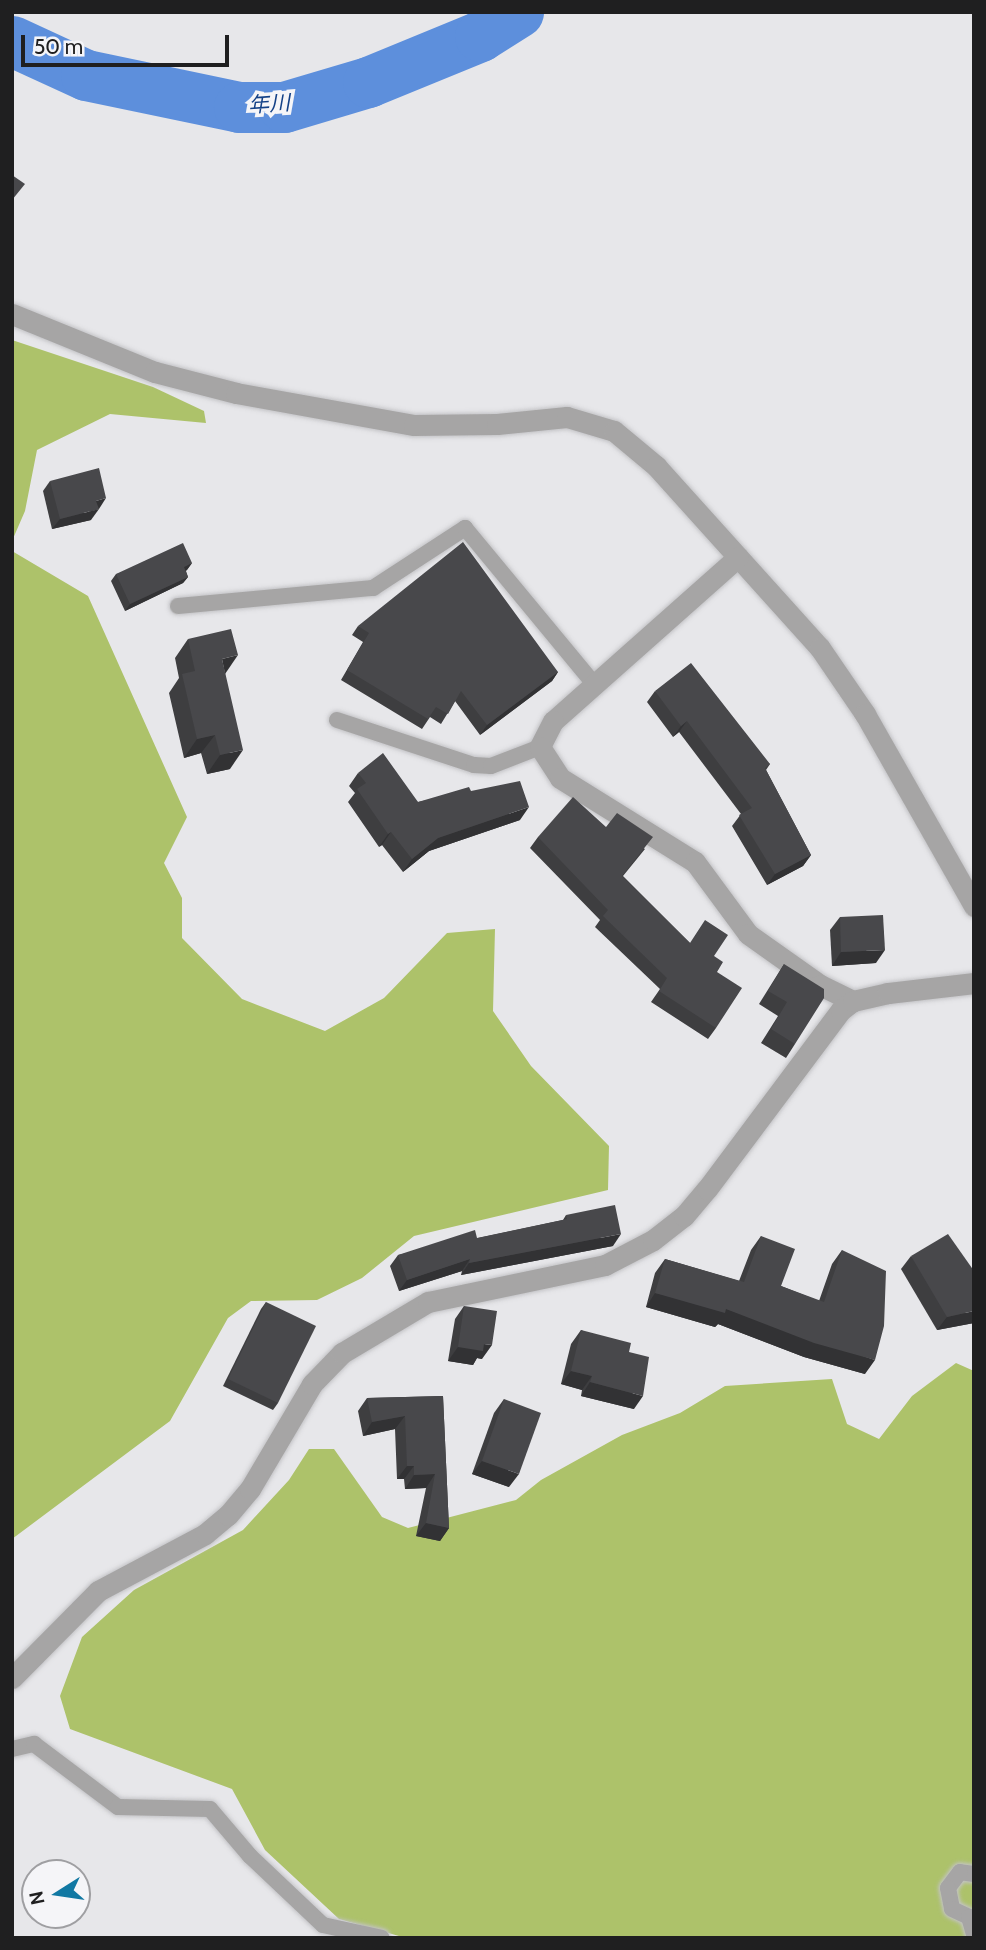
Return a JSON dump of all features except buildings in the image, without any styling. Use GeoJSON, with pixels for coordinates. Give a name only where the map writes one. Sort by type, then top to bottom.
{"type":"FeatureCollection","features":[{"type":"Feature","properties":{"kind":"street"},"geometry":{"type":"LineString","coordinates":[[12,314],[155,372],[236,393],[414,425],[497,424],[567,417],[614,432],[656,466],[820,648],[850,692],[974,906]]}},
{"type":"Feature","properties":{"kind":"street"},"geometry":{"type":"LineString","coordinates":[[738,557],[545,729],[540,747],[560,778],[695,862],[748,934],[820,985],[853,1001]]}},
{"type":"Feature","properties":{"kind":"street"},"geometry":{"type":"LineString","coordinates":[[12,1678],[58,1626],[98,1591],[205,1534],[228,1515],[250,1489],[312,1384],[370,1334],[428,1302],[605,1265],[653,1240],[684,1216],[831,1021],[853,1001],[974,983]]}},
{"type":"Feature","properties":{"kind":"lane"},"geometry":{"type":"LineString","coordinates":[[178,606],[373,588],[465,528],[594,684]]}},
{"type":"Feature","properties":{"kind":"lane"},"geometry":{"type":"LineString","coordinates":[[338,720],[474,765],[491,765],[540,747]]}},
{"type":"Feature","properties":{"kind":"lane"},"geometry":{"type":"LineString","coordinates":[[12,1749],[34,1744],[118,1807],[210,1809],[250,1856],[323,1925],[382,1938]]}},
{"type":"Feature","properties":{"kind":"lane"},"geometry":{"type":"LineString","coordinates":[[974,1874],[960,1872],[948,1888],[952,1909],[969,1917],[974,1935]]}},
{"type":"Feature","properties":{"kind":"green space"},"geometry":{"type":"Polygon","coordinates":[[[12,340],[153,387],[204,411],[206,423],[110,414],[37,450],[25,511],[12,541],[12,340]]]}},
{"type":"Feature","properties":{"kind":"green space"},"geometry":{"type":"Polygon","coordinates":[[[12,551],[88,596],[187,817],[164,863],[182,898],[182,938],[242,999],[325,1031],[384,998],[447,933],[495,929],[493,1011],[531,1066],[609,1146],[608,1190],[414,1236],[362,1278],[317,1300],[251,1301],[228,1318],[170,1421],[12,1539],[12,551]]]}},
{"type":"Feature","properties":{"kind":"green space"},"geometry":{"type":"Polygon","coordinates":[[[956,1363],[974,1371],[974,1938],[406,1938],[339,1919],[265,1850],[232,1789],[70,1729],[60,1696],[82,1637],[134,1590],[243,1530],[289,1480],[309,1449],[334,1449],[382,1517],[408,1528],[516,1500],[541,1480],[622,1435],[680,1413],[725,1386],[832,1379],[847,1424],[879,1439],[912,1396],[956,1363]]]}},
{"type":"Feature","properties":{"kind":"waterway","name":"年川"},"geometry":{"type":"LineString","coordinates":[[12,41],[86,75],[239,107],[284,107],[368,82],[480,36],[518,12]]}}]}
